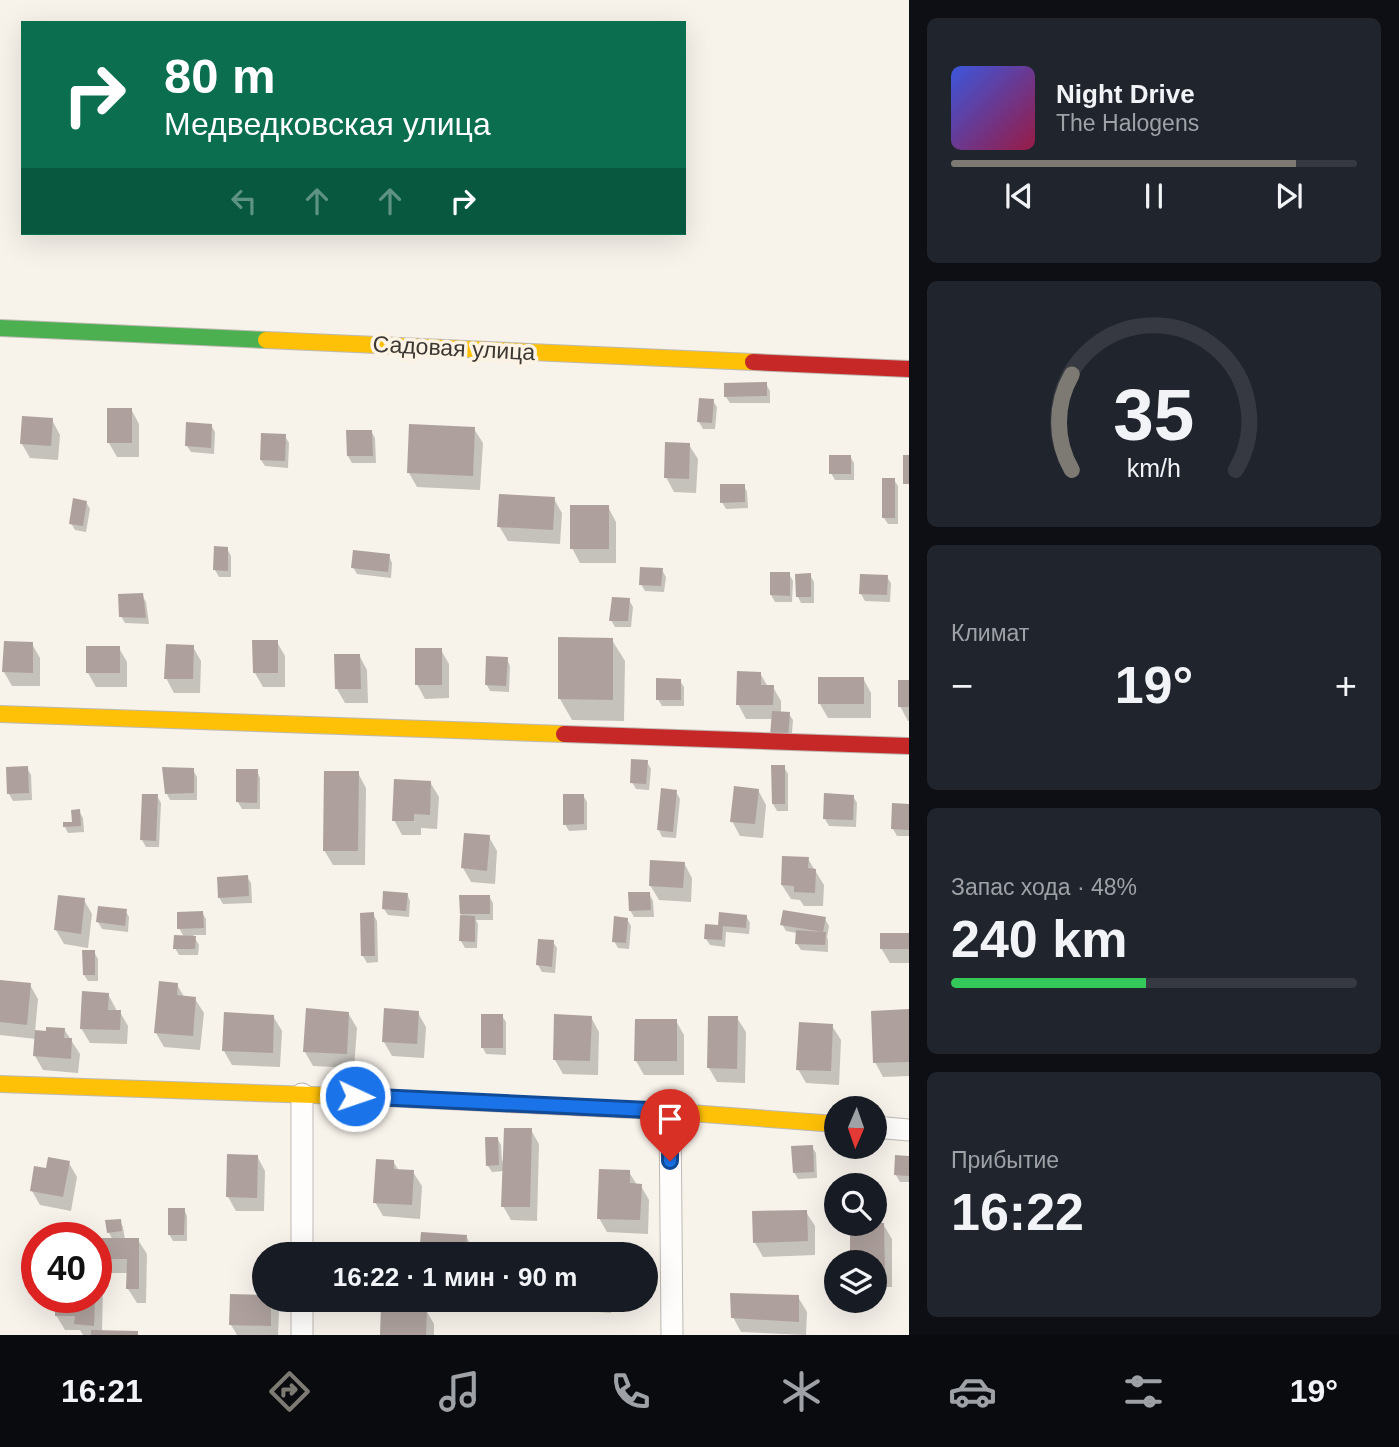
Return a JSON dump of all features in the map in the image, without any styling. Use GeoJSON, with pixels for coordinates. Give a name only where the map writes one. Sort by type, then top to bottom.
{"type":"FeatureCollection","features":[{"type":"Feature","properties":{"kind":"street","name":"Садовая улица"},"geometry":{"type":"LineString","coordinates":[[0,328],[909,369]]}},
{"type":"Feature","properties":{"kind":"street"},"geometry":{"type":"LineString","coordinates":[[0,714],[909,747]]}},
{"type":"Feature","properties":{"kind":"street"},"geometry":{"type":"LineString","coordinates":[[0,1084],[302,1094],[670,1111],[824,1123]]}},
{"type":"Feature","properties":{"kind":"street"},"geometry":{"type":"LineString","coordinates":[[302,1094],[302,1242]]}},
{"type":"Feature","properties":{"kind":"street"},"geometry":{"type":"LineString","coordinates":[[670,1111],[672,1335]]}},
{"type":"Feature","properties":{"kind":"street"},"geometry":{"type":"LineString","coordinates":[[887,1128],[909,1130]]}},
{"type":"Feature","properties":{"kind":"street"},"geometry":{"type":"LineString","coordinates":[[302,1312],[302,1335]]}},
{"type":"Feature","properties":{"kind":"building"},"geometry":{"type":"Polygon","coordinates":[[[767,382],[767,396],[724,397],[724,383],[767,382]]]}},
{"type":"Feature","properties":{"kind":"building"},"geometry":{"type":"Polygon","coordinates":[[[699,398],[714,399],[712,423],[697,422],[699,398]]]}},
{"type":"Feature","properties":{"kind":"building"},"geometry":{"type":"Polygon","coordinates":[[[107,408],[132,408],[132,443],[107,443],[107,408]]]}},
{"type":"Feature","properties":{"kind":"building"},"geometry":{"type":"Polygon","coordinates":[[[22,416],[53,418],[51,446],[20,444],[22,416]]]}},
{"type":"Feature","properties":{"kind":"building"},"geometry":{"type":"Polygon","coordinates":[[[186,422],[212,424],[211,448],[185,446],[186,422]]]}},
{"type":"Feature","properties":{"kind":"building"},"geometry":{"type":"Polygon","coordinates":[[[409,424],[475,427],[473,476],[407,473],[409,424]]]}},
{"type":"Feature","properties":{"kind":"building"},"geometry":{"type":"Polygon","coordinates":[[[346,430],[372,430],[373,456],[347,456],[346,430]]]}},
{"type":"Feature","properties":{"kind":"building"},"geometry":{"type":"Polygon","coordinates":[[[261,433],[286,434],[285,461],[260,460],[261,433]]]}},
{"type":"Feature","properties":{"kind":"building"},"geometry":{"type":"Polygon","coordinates":[[[665,442],[690,443],[689,479],[664,478],[665,442]]]}},
{"type":"Feature","properties":{"kind":"building"},"geometry":{"type":"Polygon","coordinates":[[[829,455],[851,455],[851,474],[829,474],[829,455]]]}},
{"type":"Feature","properties":{"kind":"building"},"geometry":{"type":"Polygon","coordinates":[[[903,455],[909,455],[909,484],[903,484],[903,455]]]}},
{"type":"Feature","properties":{"kind":"building"},"geometry":{"type":"Polygon","coordinates":[[[882,478],[895,478],[895,518],[882,518],[882,478]]]}},
{"type":"Feature","properties":{"kind":"building"},"geometry":{"type":"Polygon","coordinates":[[[720,484],[745,484],[745,502],[720,503],[720,484]]]}},
{"type":"Feature","properties":{"kind":"building"},"geometry":{"type":"Polygon","coordinates":[[[499,494],[555,497],[553,530],[497,527],[499,494]]]}},
{"type":"Feature","properties":{"kind":"building"},"geometry":{"type":"Polygon","coordinates":[[[73,498],[87,501],[83,526],[69,524],[73,498]]]}},
{"type":"Feature","properties":{"kind":"building"},"geometry":{"type":"Polygon","coordinates":[[[570,505],[609,505],[609,549],[570,549],[570,505]]]}},
{"type":"Feature","properties":{"kind":"building"},"geometry":{"type":"Polygon","coordinates":[[[214,546],[228,547],[228,571],[213,570],[214,546]]]}},
{"type":"Feature","properties":{"kind":"building"},"geometry":{"type":"Polygon","coordinates":[[[353,550],[390,554],[388,572],[351,568],[353,550]]]}},
{"type":"Feature","properties":{"kind":"building"},"geometry":{"type":"Polygon","coordinates":[[[640,567],[663,568],[661,586],[639,585],[640,567]]]}},
{"type":"Feature","properties":{"kind":"building"},"geometry":{"type":"Polygon","coordinates":[[[770,572],[790,572],[790,596],[770,595],[770,572]]]}},
{"type":"Feature","properties":{"kind":"building"},"geometry":{"type":"Polygon","coordinates":[[[811,573],[811,597],[796,597],[795,574],[811,573]]]}},
{"type":"Feature","properties":{"kind":"building"},"geometry":{"type":"Polygon","coordinates":[[[860,574],[888,575],[887,595],[859,594],[860,574]]]}},
{"type":"Feature","properties":{"kind":"building"},"geometry":{"type":"Polygon","coordinates":[[[143,593],[146,618],[119,617],[118,594],[143,593]]]}},
{"type":"Feature","properties":{"kind":"building"},"geometry":{"type":"Polygon","coordinates":[[[612,597],[630,598],[628,621],[609,621],[612,597]]]}},
{"type":"Feature","properties":{"kind":"building"},"geometry":{"type":"Polygon","coordinates":[[[558,637],[613,638],[613,700],[558,699],[558,637]]]}},
{"type":"Feature","properties":{"kind":"building"},"geometry":{"type":"Polygon","coordinates":[[[252,640],[278,640],[278,673],[253,673],[252,640]]]}},
{"type":"Feature","properties":{"kind":"building"},"geometry":{"type":"Polygon","coordinates":[[[4,641],[33,642],[33,673],[2,672],[4,641]]]}},
{"type":"Feature","properties":{"kind":"building"},"geometry":{"type":"Polygon","coordinates":[[[166,644],[194,645],[193,679],[164,679],[166,644]]]}},
{"type":"Feature","properties":{"kind":"building"},"geometry":{"type":"Polygon","coordinates":[[[86,646],[120,646],[120,673],[86,673],[86,646]]]}},
{"type":"Feature","properties":{"kind":"building"},"geometry":{"type":"Polygon","coordinates":[[[415,648],[442,648],[442,685],[415,685],[415,648]]]}},
{"type":"Feature","properties":{"kind":"building"},"geometry":{"type":"Polygon","coordinates":[[[334,654],[360,654],[361,689],[335,689],[334,654]]]}},
{"type":"Feature","properties":{"kind":"building"},"geometry":{"type":"Polygon","coordinates":[[[486,656],[508,657],[506,686],[485,685],[486,656]]]}},
{"type":"Feature","properties":{"kind":"building"},"geometry":{"type":"Polygon","coordinates":[[[737,671],[761,672],[761,685],[774,685],[773,705],[736,705],[737,671]]]}},
{"type":"Feature","properties":{"kind":"building"},"geometry":{"type":"Polygon","coordinates":[[[818,677],[864,677],[864,704],[818,704],[818,677]]]}},
{"type":"Feature","properties":{"kind":"building"},"geometry":{"type":"Polygon","coordinates":[[[656,678],[681,679],[681,700],[656,700],[656,678]]]}},
{"type":"Feature","properties":{"kind":"building"},"geometry":{"type":"Polygon","coordinates":[[[898,680],[909,680],[909,707],[898,707],[898,680]]]}},
{"type":"Feature","properties":{"kind":"building"},"geometry":{"type":"Polygon","coordinates":[[[772,711],[790,712],[788,738],[770,736],[772,711]]]}},
{"type":"Feature","properties":{"kind":"building"},"geometry":{"type":"Polygon","coordinates":[[[631,759],[648,760],[646,784],[630,783],[631,759]]]}},
{"type":"Feature","properties":{"kind":"building"},"geometry":{"type":"Polygon","coordinates":[[[771,765],[785,765],[785,804],[772,804],[771,765]]]}},
{"type":"Feature","properties":{"kind":"building"},"geometry":{"type":"Polygon","coordinates":[[[28,766],[29,793],[7,794],[6,767],[28,766]]]}},
{"type":"Feature","properties":{"kind":"building"},"geometry":{"type":"Polygon","coordinates":[[[162,767],[194,768],[194,793],[165,794],[162,767]]]}},
{"type":"Feature","properties":{"kind":"building"},"geometry":{"type":"Polygon","coordinates":[[[236,769],[258,769],[257,803],[236,802],[236,769]]]}},
{"type":"Feature","properties":{"kind":"building"},"geometry":{"type":"Polygon","coordinates":[[[324,771],[359,771],[358,851],[323,851],[324,771]]]}},
{"type":"Feature","properties":{"kind":"building"},"geometry":{"type":"Polygon","coordinates":[[[394,779],[431,781],[430,815],[414,814],[414,821],[392,821],[394,779]]]}},
{"type":"Feature","properties":{"kind":"building"},"geometry":{"type":"Polygon","coordinates":[[[734,786],[759,789],[755,824],[730,822],[734,786]]]}},
{"type":"Feature","properties":{"kind":"building"},"geometry":{"type":"Polygon","coordinates":[[[661,788],[677,790],[673,832],[657,830],[661,788]]]}},
{"type":"Feature","properties":{"kind":"building"},"geometry":{"type":"Polygon","coordinates":[[[824,793],[854,795],[853,820],[823,819],[824,793]]]}},
{"type":"Feature","properties":{"kind":"building"},"geometry":{"type":"Polygon","coordinates":[[[142,794],[158,794],[156,841],[140,840],[142,794]]]}},
{"type":"Feature","properties":{"kind":"building"},"geometry":{"type":"Polygon","coordinates":[[[563,794],[584,794],[584,824],[563,825],[563,794]]]}},
{"type":"Feature","properties":{"kind":"building"},"geometry":{"type":"Polygon","coordinates":[[[892,803],[909,804],[909,830],[891,829],[892,803]]]}},
{"type":"Feature","properties":{"kind":"building"},"geometry":{"type":"Polygon","coordinates":[[[80,809],[81,826],[63,827],[63,822],[72,822],[71,810],[80,809]]]}},
{"type":"Feature","properties":{"kind":"building"},"geometry":{"type":"Polygon","coordinates":[[[464,833],[490,835],[487,871],[461,868],[464,833]]]}},
{"type":"Feature","properties":{"kind":"building"},"geometry":{"type":"Polygon","coordinates":[[[782,856],[809,857],[808,868],[816,869],[815,893],[794,892],[794,886],[781,885],[782,856]]]}},
{"type":"Feature","properties":{"kind":"building"},"geometry":{"type":"Polygon","coordinates":[[[650,860],[685,862],[683,888],[649,886],[650,860]]]}},
{"type":"Feature","properties":{"kind":"building"},"geometry":{"type":"Polygon","coordinates":[[[248,875],[249,896],[218,898],[217,877],[248,875]]]}},
{"type":"Feature","properties":{"kind":"building"},"geometry":{"type":"Polygon","coordinates":[[[383,891],[408,893],[406,911],[382,909],[383,891]]]}},
{"type":"Feature","properties":{"kind":"building"},"geometry":{"type":"Polygon","coordinates":[[[628,892],[650,892],[651,910],[629,911],[628,892]]]}},
{"type":"Feature","properties":{"kind":"building"},"geometry":{"type":"Polygon","coordinates":[[[58,895],[85,898],[81,934],[54,930],[58,895]]]}},
{"type":"Feature","properties":{"kind":"building"},"geometry":{"type":"Polygon","coordinates":[[[459,895],[490,895],[490,914],[460,914],[459,895]]]}},
{"type":"Feature","properties":{"kind":"building"},"geometry":{"type":"Polygon","coordinates":[[[98,906],[127,909],[125,926],[96,922],[98,906]]]}},
{"type":"Feature","properties":{"kind":"building"},"geometry":{"type":"Polygon","coordinates":[[[783,910],[826,917],[823,932],[780,925],[783,910]]]}},
{"type":"Feature","properties":{"kind":"building"},"geometry":{"type":"Polygon","coordinates":[[[203,911],[204,928],[177,929],[177,912],[203,911]]]}},
{"type":"Feature","properties":{"kind":"building"},"geometry":{"type":"Polygon","coordinates":[[[374,912],[375,956],[361,956],[360,913],[374,912]]]}},
{"type":"Feature","properties":{"kind":"building"},"geometry":{"type":"Polygon","coordinates":[[[719,912],[747,915],[746,928],[723,926],[722,940],[704,939],[705,924],[718,925],[719,912]]]}},
{"type":"Feature","properties":{"kind":"building"},"geometry":{"type":"Polygon","coordinates":[[[460,915],[475,916],[475,942],[459,941],[460,915]]]}},
{"type":"Feature","properties":{"kind":"building"},"geometry":{"type":"Polygon","coordinates":[[[614,916],[628,918],[626,943],[612,942],[614,916]]]}},
{"type":"Feature","properties":{"kind":"building"},"geometry":{"type":"Polygon","coordinates":[[[796,930],[826,932],[825,945],[795,944],[796,930]]]}},
{"type":"Feature","properties":{"kind":"building"},"geometry":{"type":"Polygon","coordinates":[[[880,933],[909,933],[909,949],[880,949],[880,933]]]}},
{"type":"Feature","properties":{"kind":"building"},"geometry":{"type":"Polygon","coordinates":[[[174,935],[196,936],[195,949],[173,949],[174,935]]]}},
{"type":"Feature","properties":{"kind":"building"},"geometry":{"type":"Polygon","coordinates":[[[538,939],[554,940],[552,967],[536,965],[538,939]]]}},
{"type":"Feature","properties":{"kind":"building"},"geometry":{"type":"Polygon","coordinates":[[[82,950],[95,950],[95,975],[83,975],[82,950]]]}},
{"type":"Feature","properties":{"kind":"building"},"geometry":{"type":"Polygon","coordinates":[[[0,980],[31,983],[27,1025],[0,1022],[0,980]]]}},
{"type":"Feature","properties":{"kind":"building"},"geometry":{"type":"Polygon","coordinates":[[[159,981],[178,983],[177,995],[196,997],[193,1036],[154,1033],[159,981]]]}},
{"type":"Feature","properties":{"kind":"building"},"geometry":{"type":"Polygon","coordinates":[[[82,991],[109,993],[108,1010],[121,1010],[120,1030],[80,1029],[82,991]]]}},
{"type":"Feature","properties":{"kind":"building"},"geometry":{"type":"Polygon","coordinates":[[[306,1008],[349,1012],[347,1054],[303,1052],[306,1008]]]}},
{"type":"Feature","properties":{"kind":"building"},"geometry":{"type":"Polygon","coordinates":[[[384,1008],[419,1011],[417,1044],[382,1042],[384,1008]]]}},
{"type":"Feature","properties":{"kind":"building"},"geometry":{"type":"Polygon","coordinates":[[[909,1009],[909,1062],[873,1063],[871,1011],[909,1009]]]}},
{"type":"Feature","properties":{"kind":"building"},"geometry":{"type":"Polygon","coordinates":[[[224,1012],[274,1015],[273,1053],[222,1051],[224,1012]]]}},
{"type":"Feature","properties":{"kind":"building"},"geometry":{"type":"Polygon","coordinates":[[[481,1014],[503,1014],[503,1048],[481,1048],[481,1014]]]}},
{"type":"Feature","properties":{"kind":"building"},"geometry":{"type":"Polygon","coordinates":[[[554,1014],[592,1016],[590,1061],[553,1060],[554,1014]]]}},
{"type":"Feature","properties":{"kind":"building"},"geometry":{"type":"Polygon","coordinates":[[[708,1016],[738,1016],[737,1069],[707,1068],[708,1016]]]}},
{"type":"Feature","properties":{"kind":"building"},"geometry":{"type":"Polygon","coordinates":[[[635,1019],[677,1019],[677,1061],[634,1061],[635,1019]]]}},
{"type":"Feature","properties":{"kind":"building"},"geometry":{"type":"Polygon","coordinates":[[[799,1022],[833,1024],[831,1071],[796,1070],[799,1022]]]}},
{"type":"Feature","properties":{"kind":"building"},"geometry":{"type":"Polygon","coordinates":[[[46,1027],[65,1028],[64,1038],[72,1038],[71,1059],[33,1056],[35,1030],[46,1031],[46,1027]]]}},
{"type":"Feature","properties":{"kind":"building"},"geometry":{"type":"Polygon","coordinates":[[[504,1128],[532,1128],[530,1207],[501,1207],[504,1128]]]}},
{"type":"Feature","properties":{"kind":"building"},"geometry":{"type":"Polygon","coordinates":[[[485,1137],[498,1137],[499,1165],[486,1166],[485,1137]]]}},
{"type":"Feature","properties":{"kind":"building"},"geometry":{"type":"Polygon","coordinates":[[[813,1145],[814,1172],[793,1173],[791,1146],[813,1145]]]}},
{"type":"Feature","properties":{"kind":"building"},"geometry":{"type":"Polygon","coordinates":[[[227,1154],[258,1155],[257,1198],[226,1197],[227,1154]]]}},
{"type":"Feature","properties":{"kind":"building"},"geometry":{"type":"Polygon","coordinates":[[[895,1155],[909,1156],[909,1176],[894,1175],[895,1155]]]}},
{"type":"Feature","properties":{"kind":"building"},"geometry":{"type":"Polygon","coordinates":[[[48,1157],[70,1161],[63,1197],[30,1191],[34,1166],[46,1168],[48,1157]]]}},
{"type":"Feature","properties":{"kind":"building"},"geometry":{"type":"Polygon","coordinates":[[[376,1159],[394,1160],[394,1169],[414,1170],[412,1205],[373,1203],[376,1159]]]}},
{"type":"Feature","properties":{"kind":"building"},"geometry":{"type":"Polygon","coordinates":[[[599,1169],[630,1170],[630,1183],[642,1184],[640,1220],[597,1219],[599,1169]]]}},
{"type":"Feature","properties":{"kind":"building"},"geometry":{"type":"Polygon","coordinates":[[[168,1208],[185,1208],[184,1235],[168,1235],[168,1208]]]}},
{"type":"Feature","properties":{"kind":"building"},"geometry":{"type":"Polygon","coordinates":[[[807,1210],[808,1241],[753,1243],[752,1211],[807,1210]]]}},
{"type":"Feature","properties":{"kind":"building"},"geometry":{"type":"Polygon","coordinates":[[[121,1219],[122,1231],[112,1232],[112,1222],[105,1220],[121,1219]]]}},
{"type":"Feature","properties":{"kind":"building"},"geometry":{"type":"Polygon","coordinates":[[[421,1232],[467,1235],[466,1242],[420,1242],[421,1232]]]}},
{"type":"Feature","properties":{"kind":"building"},"geometry":{"type":"Polygon","coordinates":[[[850,1236],[884,1236],[885,1250],[850,1250],[850,1236]]]}},
{"type":"Feature","properties":{"kind":"building"},"geometry":{"type":"Polygon","coordinates":[[[112,1238],[139,1238],[139,1289],[126,1289],[127,1259],[112,1259],[112,1238]]]}},
{"type":"Feature","properties":{"kind":"building"},"geometry":{"type":"Polygon","coordinates":[[[730,1293],[799,1295],[799,1322],[731,1318],[730,1293]]]}},
{"type":"Feature","properties":{"kind":"building"},"geometry":{"type":"Polygon","coordinates":[[[230,1294],[252,1295],[252,1312],[271,1312],[271,1326],[229,1325],[230,1294]]]}},
{"type":"Feature","properties":{"kind":"building"},"geometry":{"type":"Polygon","coordinates":[[[381,1312],[427,1312],[426,1335],[380,1335],[381,1312]]]}},
{"type":"Feature","properties":{"kind":"building"},"geometry":{"type":"Polygon","coordinates":[[[55,1313],[94,1313],[94,1326],[74,1324],[75,1316],[55,1316],[55,1313]]]}},
{"type":"Feature","properties":{"kind":"building"},"geometry":{"type":"Polygon","coordinates":[[[91,1330],[138,1331],[138,1335],[91,1335],[91,1330]]]}},
{"type":"Feature","properties":{"kind":"traffic: fast"},"geometry":{"type":"LineString","coordinates":[[0,328],[266,340]]}},
{"type":"Feature","properties":{"kind":"traffic: slow"},"geometry":{"type":"LineString","coordinates":[[266,340],[753,362]]}},
{"type":"Feature","properties":{"kind":"traffic: slow"},"geometry":{"type":"LineString","coordinates":[[0,714],[564,734]]}},
{"type":"Feature","properties":{"kind":"traffic: slow"},"geometry":{"type":"LineString","coordinates":[[0,1084],[343,1096]]}},
{"type":"Feature","properties":{"kind":"traffic: slow"},"geometry":{"type":"LineString","coordinates":[[677,1112],[824,1123]]}},
{"type":"Feature","properties":{"kind":"traffic: jam"},"geometry":{"type":"LineString","coordinates":[[753,362],[909,369]]}},
{"type":"Feature","properties":{"kind":"traffic: jam"},"geometry":{"type":"LineString","coordinates":[[564,734],[909,746]]}},
{"type":"Feature","properties":{"kind":"traffic: jam"},"geometry":{"type":"LineString","coordinates":[[343,1096],[677,1112]]}},
{"type":"Feature","properties":{"kind":"route"},"geometry":{"type":"LineString","coordinates":[[355,1096],[670,1111],[670,1161]]}}]}
